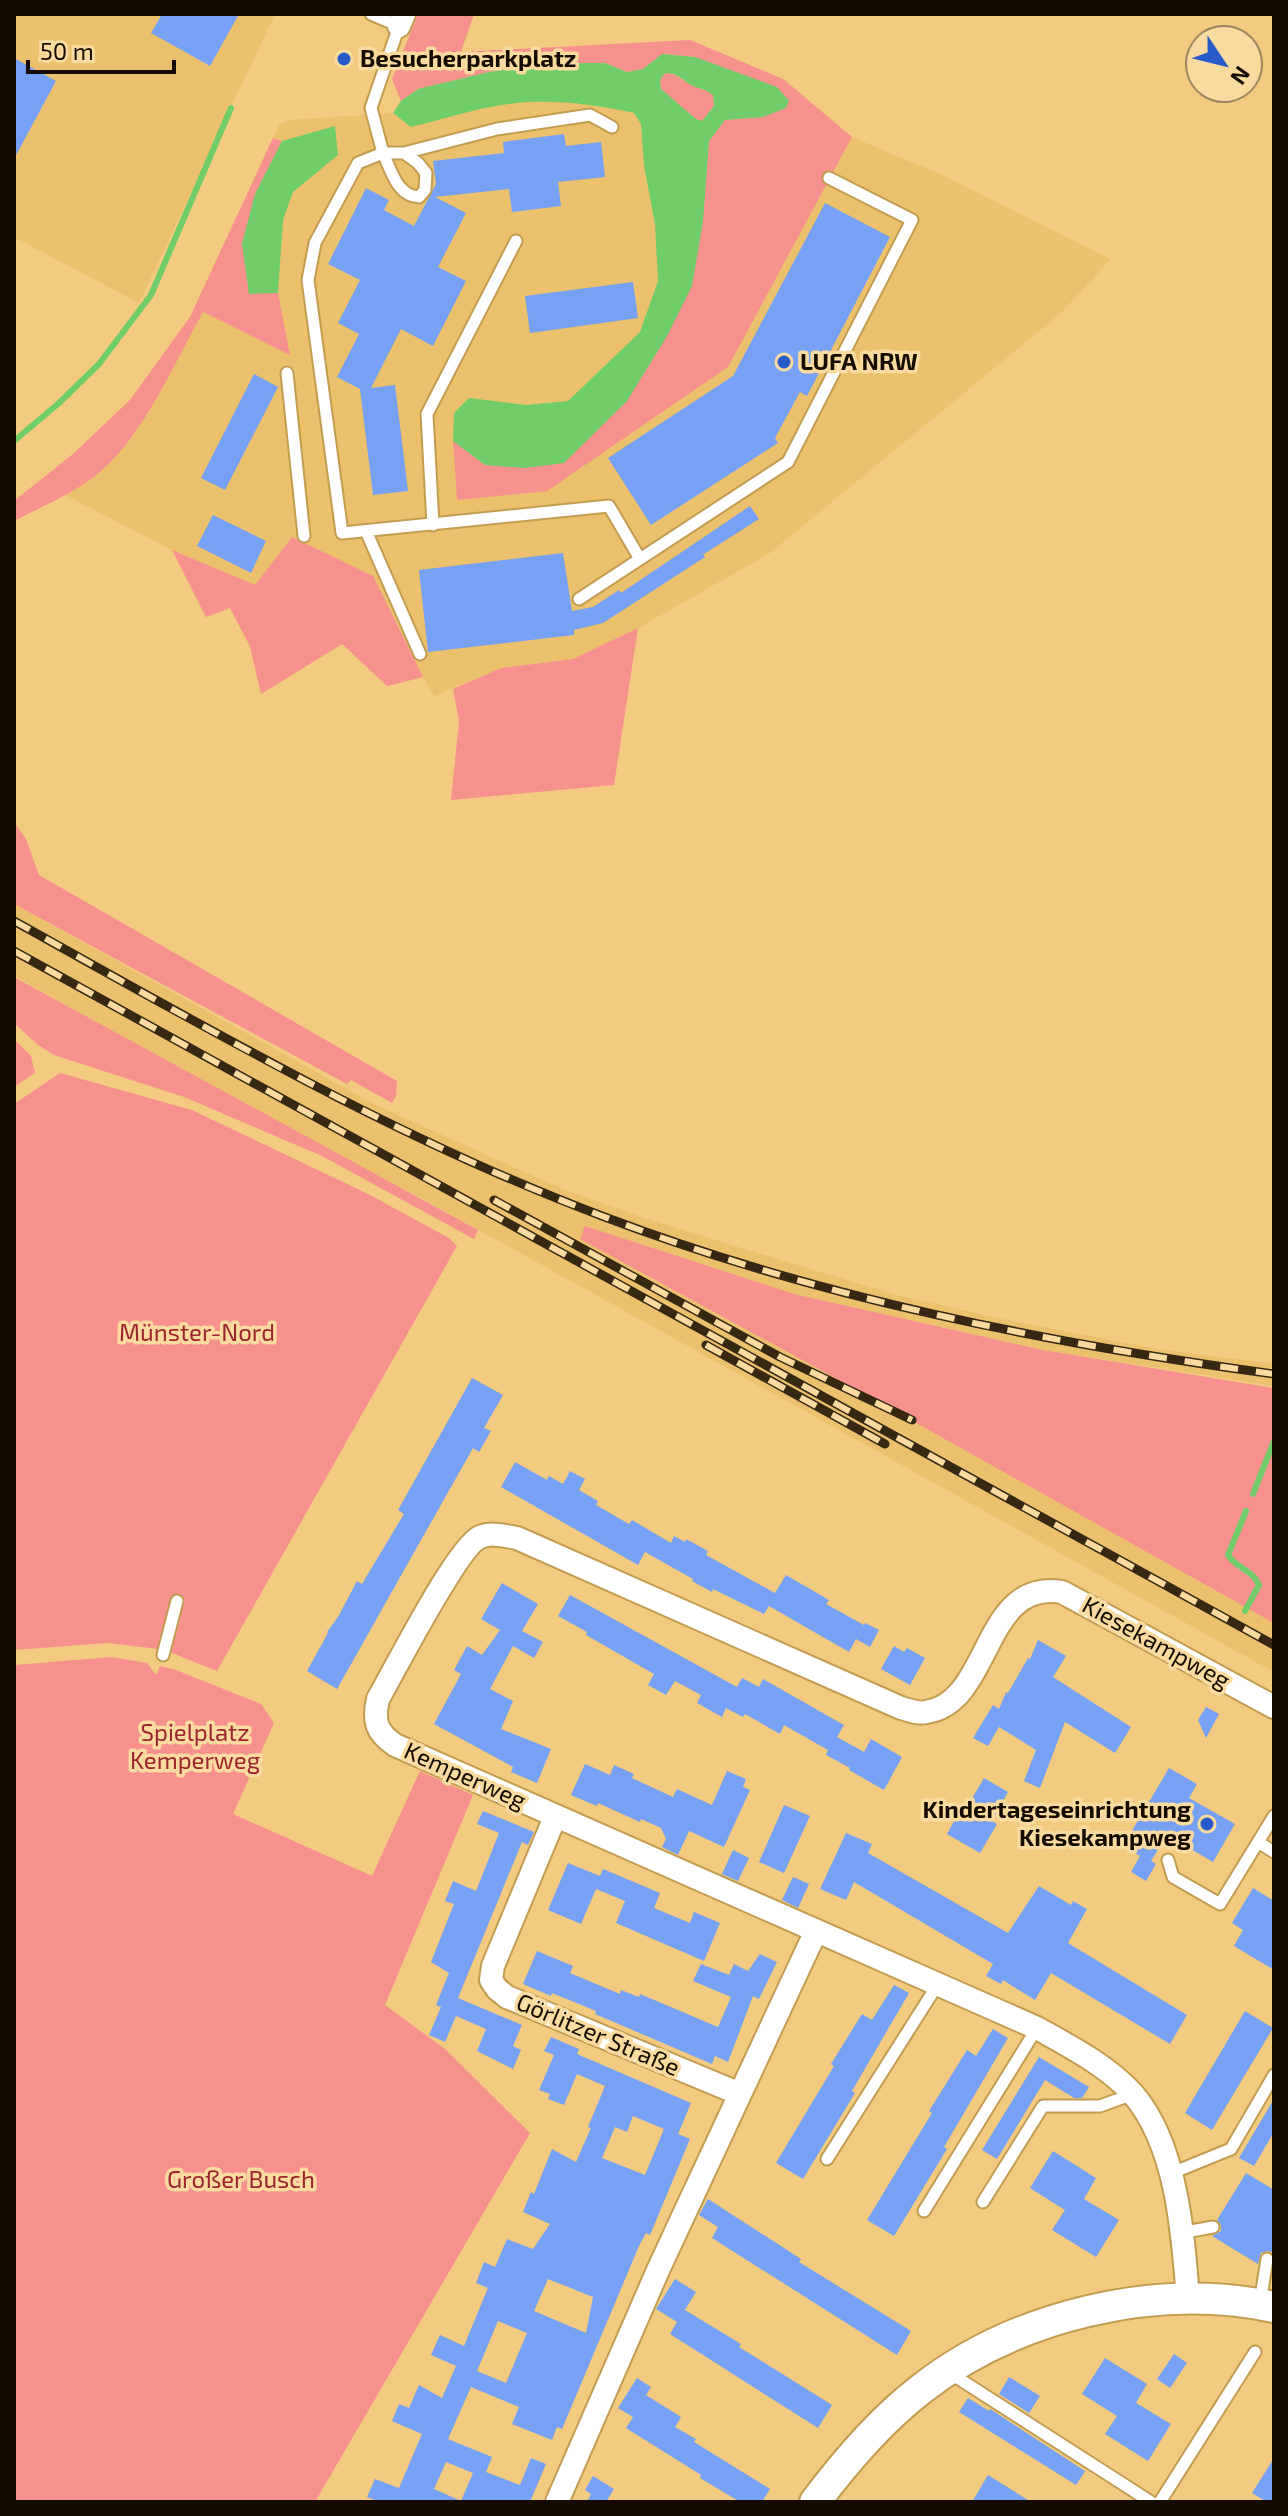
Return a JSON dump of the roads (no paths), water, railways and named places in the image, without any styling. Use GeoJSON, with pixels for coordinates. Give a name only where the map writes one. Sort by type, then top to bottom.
{"type":"FeatureCollection","features":[{"type":"Feature","properties":{"kind":"street","name":"Kemperweg"},"geometry":{"type":"LineString","coordinates":[[1035,1592],[1021,1598],[1010,1609],[953,1700],[940,1709],[922,1713],[901,1708],[517,1538],[497,1534],[479,1537],[457,1560],[378,1699],[374,1714],[376,1726],[395,1745],[1037,2028],[1105,2071],[1133,2094],[1160,2138],[1172,2173],[1188,2299]]}},
{"type":"Feature","properties":{"kind":"street","name":"Kiesekampweg"},"geometry":{"type":"LineString","coordinates":[[1035,1592],[1049,1589],[1062,1592],[1274,1707]]}},
{"type":"Feature","properties":{"kind":"street","name":"Görlitzer Straße"},"geometry":{"type":"LineString","coordinates":[[555,1817],[493,1966],[491,1980],[497,1989],[507,1997],[740,2094]]}},
{"type":"Feature","properties":{"kind":"street"},"geometry":{"type":"LineString","coordinates":[[557,2502],[631,2330],[816,1931]]}},
{"type":"Feature","properties":{"kind":"street"},"geometry":{"type":"LineString","coordinates":[[815,2502],[853,2455],[921,2388],[990,2346],[1060,2320],[1118,2306],[1188,2299],[1267,2305]]}},
{"type":"Feature","properties":{"kind":"lane"},"geometry":{"type":"LineString","coordinates":[[371,14],[401,20],[371,108],[383,153],[402,191],[419,197],[425,190],[426,173],[404,153]]}},
{"type":"Feature","properties":{"kind":"lane"},"geometry":{"type":"LineString","coordinates":[[612,127],[590,115],[497,129],[404,153],[383,153],[358,163],[315,243],[308,280],[342,533],[609,506],[640,559]]}},
{"type":"Feature","properties":{"kind":"lane"},"geometry":{"type":"LineString","coordinates":[[579,599],[788,462],[912,220],[829,178]]}},
{"type":"Feature","properties":{"kind":"lane"},"geometry":{"type":"LineString","coordinates":[[433,525],[427,414],[516,241]]}},
{"type":"Feature","properties":{"kind":"lane"},"geometry":{"type":"LineString","coordinates":[[287,373],[304,536]]}},
{"type":"Feature","properties":{"kind":"lane"},"geometry":{"type":"LineString","coordinates":[[366,531],[420,654]]}},
{"type":"Feature","properties":{"kind":"lane"},"geometry":{"type":"LineString","coordinates":[[163,1655],[177,1601]]}},
{"type":"Feature","properties":{"kind":"lane"},"geometry":{"type":"LineString","coordinates":[[1168,1860],[1173,1877],[1220,1904],[1274,1816]]}},
{"type":"Feature","properties":{"kind":"lane"},"geometry":{"type":"LineString","coordinates":[[1258,1842],[1274,1852]]}},
{"type":"Feature","properties":{"kind":"lane"},"geometry":{"type":"LineString","coordinates":[[827,2159],[938,1984]]}},
{"type":"Feature","properties":{"kind":"lane"},"geometry":{"type":"LineString","coordinates":[[924,2211],[1037,2028]]}},
{"type":"Feature","properties":{"kind":"lane"},"geometry":{"type":"LineString","coordinates":[[1172,2173],[1231,2149],[1274,2075]]}},
{"type":"Feature","properties":{"kind":"lane"},"geometry":{"type":"LineString","coordinates":[[983,2202],[1043,2106],[1100,2106],[1133,2094]]}},
{"type":"Feature","properties":{"kind":"lane"},"geometry":{"type":"LineString","coordinates":[[1180,2233],[1213,2227]]}},
{"type":"Feature","properties":{"kind":"lane"},"geometry":{"type":"LineString","coordinates":[[1267,2259],[1267,2305]]}},
{"type":"Feature","properties":{"kind":"lane"},"geometry":{"type":"LineString","coordinates":[[1160,2502],[1255,2352]]}},
{"type":"Feature","properties":{"kind":"lane"},"geometry":{"type":"LineString","coordinates":[[947,2371],[1151,2502]]}},
{"type":"Feature","properties":{"kind":"waterway"},"geometry":{"type":"LineString","coordinates":[[14,441],[99,364],[151,295],[231,108]]}},
{"type":"Feature","properties":{"kind":"waterway"},"geometry":{"type":"LineString","coordinates":[[1253,1494],[1274,1441]]}},
{"type":"Feature","properties":{"kind":"waterway"},"geometry":{"type":"LineString","coordinates":[[1245,1611],[1259,1585],[1228,1555],[1246,1511]]}},
{"type":"Feature","properties":{"kind":"railway"},"geometry":{"type":"LineString","coordinates":[[14,921],[230,1041],[376,1117],[526,1186],[602,1216],[766,1271],[934,1314],[1103,1348],[1274,1374]]}},
{"type":"Feature","properties":{"kind":"railway"},"geometry":{"type":"LineString","coordinates":[[14,951],[1274,1645]]}},
{"type":"Feature","properties":{"kind":"railway"},"geometry":{"type":"LineString","coordinates":[[494,1200],[780,1357],[912,1420]]}},
{"type":"Feature","properties":{"kind":"railway"},"geometry":{"type":"LineString","coordinates":[[706,1345],[885,1444]]}},
{"type":"Feature","properties":{"kind":"place","name":"Besucherparkplatz"},"geometry":{"type":"Point","coordinates":[344,59]}},
{"type":"Feature","properties":{"kind":"place","name":"LUFA NRW"},"geometry":{"type":"Point","coordinates":[784,362]}},
{"type":"Feature","properties":{"kind":"place","name":"Kindertageseinrichtung Kiesekampweg"},"geometry":{"type":"Point","coordinates":[1207,1824]}},
{"type":"Feature","properties":{"kind":"park label","name":"Münster-Nord"},"geometry":{"type":"Point","coordinates":[197,1333]}},
{"type":"Feature","properties":{"kind":"park label","name":"Spielplatz Kemperweg"},"geometry":{"type":"Point","coordinates":[195,1747]}},
{"type":"Feature","properties":{"kind":"park label","name":"Großer Busch"},"geometry":{"type":"Point","coordinates":[241,2180]}}]}
